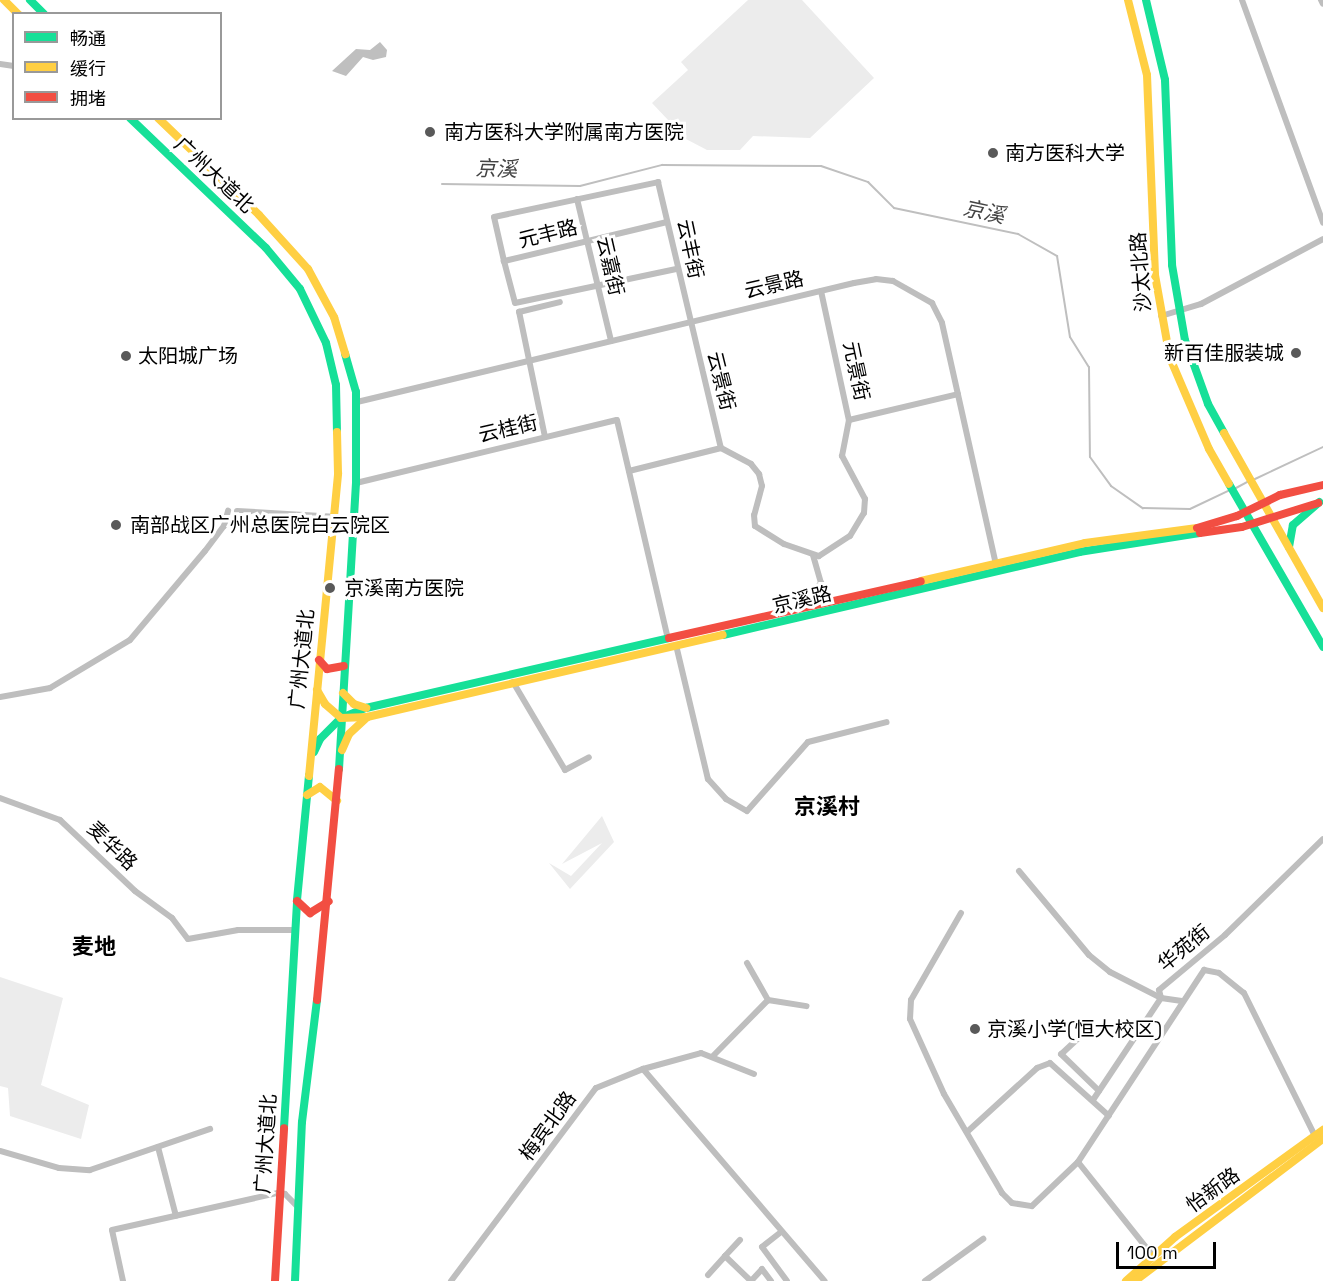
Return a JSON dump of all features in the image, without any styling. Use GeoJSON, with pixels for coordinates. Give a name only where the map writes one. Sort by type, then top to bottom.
{"type":"FeatureCollection","features":[{"type":"Feature","properties":{"kind":"main road"},"geometry":{"type":"LineString","coordinates":[[4,0],[16,12]]}},
{"type":"Feature","properties":{"kind":"main road"},"geometry":{"type":"LineString","coordinates":[[30,0],[42,12]]}},
{"type":"Feature","properties":{"kind":"main road","name":"沙太北路"},"geometry":{"type":"LineString","coordinates":[[1128,0],[1141,38],[1150,99],[1155,275],[1160,316],[1187,404],[1228,482],[1323,647]]}},
{"type":"Feature","properties":{"kind":"main road","name":"沙太北路"},"geometry":{"type":"LineString","coordinates":[[1146,0],[1165,80],[1172,265],[1179,312],[1195,374],[1244,470],[1323,608]]}},
{"type":"Feature","properties":{"kind":"main road","name":"广州大道北"},"geometry":{"type":"LineString","coordinates":[[132,120],[266,248],[308,299],[326,343],[337,392],[339,448],[297,900],[278,1193],[275,1281]]}},
{"type":"Feature","properties":{"kind":"main road","name":"广州大道北"},"geometry":{"type":"LineString","coordinates":[[160,120],[272,228],[317,281],[345,349],[357,402],[356,483],[337,801],[329,901],[305,1089],[297,1206],[295,1281]]}},
{"type":"Feature","properties":{"kind":"main road","name":"京溪路"},"geometry":{"type":"LineString","coordinates":[[367,713],[668,639],[1101,540],[1182,531],[1245,512],[1263,502],[1323,485]]}},
{"type":"Feature","properties":{"kind":"main road"},"geometry":{"type":"LineString","coordinates":[[1289,549],[1293,525],[1321,502]]}},
{"type":"Feature","properties":{"kind":"main road","name":"京溪路"},"geometry":{"type":"LineString","coordinates":[[310,765],[320,739],[341,718],[513,682],[1079,552],[1178,539],[1253,524],[1271,516],[1321,502]]}},
{"type":"Feature","properties":{"kind":"main road"},"geometry":{"type":"LineString","coordinates":[[319,660],[327,669],[344,666]]}},
{"type":"Feature","properties":{"kind":"main road"},"geometry":{"type":"LineString","coordinates":[[316,687],[325,704],[341,718]]}},
{"type":"Feature","properties":{"kind":"main road"},"geometry":{"type":"LineString","coordinates":[[338,762],[349,734],[367,713],[343,693]]}},
{"type":"Feature","properties":{"kind":"main road"},"geometry":{"type":"LineString","coordinates":[[308,795],[320,787],[337,801]]}},
{"type":"Feature","properties":{"kind":"main road"},"geometry":{"type":"LineString","coordinates":[[297,900],[310,913],[329,901]]}},
{"type":"Feature","properties":{"kind":"main road","name":"怡新路"},"geometry":{"type":"LineString","coordinates":[[1126,1281],[1153,1256],[1320,1135]]}},
{"type":"Feature","properties":{"kind":"main road","name":"怡新路"},"geometry":{"type":"LineString","coordinates":[[1135,1281],[1320,1135]]}},
{"type":"Feature","properties":{"kind":"street"},"geometry":{"type":"LineString","coordinates":[[1242,0],[1323,223]]}},
{"type":"Feature","properties":{"kind":"street"},"geometry":{"type":"LineString","coordinates":[[1321,0],[1323,4]]}},
{"type":"Feature","properties":{"kind":"street","name":"元丰路"},"geometry":{"type":"LineString","coordinates":[[658,182],[494,217],[504,261],[667,222]]}},
{"type":"Feature","properties":{"kind":"street","name":"云丰街"},"geometry":{"type":"LineString","coordinates":[[658,182],[689,322]]}},
{"type":"Feature","properties":{"kind":"street","name":"云嘉街"},"geometry":{"type":"LineString","coordinates":[[577,199],[611,341]]}},
{"type":"Feature","properties":{"kind":"street"},"geometry":{"type":"LineString","coordinates":[[1160,316],[1179,312],[1323,238]]}},
{"type":"Feature","properties":{"kind":"street"},"geometry":{"type":"LineString","coordinates":[[504,261],[515,303],[677,269]]}},
{"type":"Feature","properties":{"kind":"street","name":"云景路"},"geometry":{"type":"LineString","coordinates":[[357,402],[821,291],[876,279],[893,281],[921,294],[932,303],[942,323],[996,564]]}},
{"type":"Feature","properties":{"kind":"street","name":"元景街"},"geometry":{"type":"LineString","coordinates":[[821,291],[849,420],[958,394]]}},
{"type":"Feature","properties":{"kind":"street"},"geometry":{"type":"LineString","coordinates":[[545,437],[519,312],[560,302]]}},
{"type":"Feature","properties":{"kind":"street","name":"云景街"},"geometry":{"type":"LineString","coordinates":[[689,322],[721,448]]}},
{"type":"Feature","properties":{"kind":"street","name":"云桂街"},"geometry":{"type":"LineString","coordinates":[[356,483],[617,420],[668,639]]}},
{"type":"Feature","properties":{"kind":"street"},"geometry":{"type":"LineString","coordinates":[[629,471],[721,448],[751,464],[759,474],[762,486],[754,515],[755,526],[762,534],[813,555],[838,547],[859,525],[864,513],[865,498],[842,456],[849,420]]}},
{"type":"Feature","properties":{"kind":"street"},"geometry":{"type":"LineString","coordinates":[[0,697],[50,688],[130,640],[224,526],[228,511]]}},
{"type":"Feature","properties":{"kind":"street"},"geometry":{"type":"LineString","coordinates":[[237,511],[354,518]]}},
{"type":"Feature","properties":{"kind":"street"},"geometry":{"type":"LineString","coordinates":[[810,607],[811,595],[821,583],[813,555]]}},
{"type":"Feature","properties":{"kind":"street"},"geometry":{"type":"LineString","coordinates":[[676,645],[708,779],[726,799],[747,811],[808,742],[887,722]]}},
{"type":"Feature","properties":{"kind":"street"},"geometry":{"type":"LineString","coordinates":[[513,682],[566,770],[589,757]]}},
{"type":"Feature","properties":{"kind":"street","name":"麦华路"},"geometry":{"type":"LineString","coordinates":[[0,798],[60,820],[135,891],[172,918],[188,939],[238,930],[295,930]]}},
{"type":"Feature","properties":{"kind":"street","name":"华苑街"},"geometry":{"type":"LineString","coordinates":[[1093,1100],[1161,998],[1159,990],[1225,935],[1323,840]]}},
{"type":"Feature","properties":{"kind":"street"},"geometry":{"type":"LineString","coordinates":[[1018,871],[1089,955],[1110,972],[1161,998],[1182,1001]]}},
{"type":"Feature","properties":{"kind":"street"},"geometry":{"type":"LineString","coordinates":[[961,913],[908,1010],[936,1078],[1002,1193],[1024,1206],[1032,1206],[1078,1162],[1204,970],[1219,973],[1241,988],[1320,1135]]}},
{"type":"Feature","properties":{"kind":"street"},"geometry":{"type":"LineString","coordinates":[[747,963],[768,1000]]}},
{"type":"Feature","properties":{"kind":"street"},"geometry":{"type":"LineString","coordinates":[[768,1000],[807,1006]]}},
{"type":"Feature","properties":{"kind":"street"},"geometry":{"type":"LineString","coordinates":[[754,1074],[713,1056],[768,1000]]}},
{"type":"Feature","properties":{"kind":"street"},"geometry":{"type":"LineString","coordinates":[[1086,1031],[1061,1054],[1075,1071],[1099,1090]]}},
{"type":"Feature","properties":{"kind":"street","name":"梅宾北路"},"geometry":{"type":"LineString","coordinates":[[451,1281],[596,1088],[642,1069],[701,1053],[713,1056]]}},
{"type":"Feature","properties":{"kind":"street"},"geometry":{"type":"LineString","coordinates":[[967,1132],[1037,1068],[1050,1063],[1110,1116]]}},
{"type":"Feature","properties":{"kind":"street"},"geometry":{"type":"LineString","coordinates":[[642,1069],[825,1281]]}},
{"type":"Feature","properties":{"kind":"street"},"geometry":{"type":"LineString","coordinates":[[0,1151],[73,1171],[90,1170],[210,1129]]}},
{"type":"Feature","properties":{"kind":"street"},"geometry":{"type":"LineString","coordinates":[[158,1147],[176,1216]]}},
{"type":"Feature","properties":{"kind":"street"},"geometry":{"type":"LineString","coordinates":[[1078,1162],[1153,1256]]}},
{"type":"Feature","properties":{"kind":"street"},"geometry":{"type":"LineString","coordinates":[[123,1281],[112,1230],[278,1193],[285,1194],[297,1206]]}},
{"type":"Feature","properties":{"kind":"street"},"geometry":{"type":"LineString","coordinates":[[781,1232],[762,1247],[787,1281]]}},
{"type":"Feature","properties":{"kind":"street"},"geometry":{"type":"LineString","coordinates":[[925,1281],[983,1239]]}},
{"type":"Feature","properties":{"kind":"street"},"geometry":{"type":"LineString","coordinates":[[708,1275],[740,1240]]}},
{"type":"Feature","properties":{"kind":"street"},"geometry":{"type":"LineString","coordinates":[[725,1256],[751,1281],[762,1269],[771,1281]]}},
{"type":"Feature","properties":{"kind":"shaded area"},"geometry":{"type":"Polygon","coordinates":[[[748,0],[802,0],[874,78],[810,138],[753,136],[740,150],[707,150],[686,139],[652,103],[688,70],[681,62],[748,0]]]}},
{"type":"Feature","properties":{"kind":"shaded area"},"geometry":{"type":"Polygon","coordinates":[[[380,42],[387,50],[386,57],[373,60],[363,57],[346,76],[332,71],[356,49],[370,50],[380,42]]]}},
{"type":"Feature","properties":{"kind":"shaded area"},"geometry":{"type":"Polygon","coordinates":[[[602,816],[614,842],[570,889],[549,863],[571,876],[602,843],[562,864],[602,816]]]}},
{"type":"Feature","properties":{"kind":"shaded area"},"geometry":{"type":"Polygon","coordinates":[[[0,977],[63,998],[41,1085],[89,1105],[81,1139],[10,1116],[8,1088],[0,1086],[0,977]]]}},
{"type":"Feature","properties":{"kind":"waterway","name":"京溪"},"geometry":{"type":"LineString","coordinates":[[442,184],[580,186],[662,165],[821,166],[868,182],[894,208],[1018,234],[1057,256],[1070,337],[1089,367],[1090,457],[1111,486],[1143,508],[1190,509],[1230,490]]}},
{"type":"Feature","properties":{"kind":"waterway","name":"京溪"},"geometry":{"type":"LineString","coordinates":[[1255,479],[1323,447]]}},
{"type":"Feature","properties":{"kind":"waterway","name":"京溪"},"geometry":{"type":"LineString","coordinates":[[1236,488],[1249,481]]}},
{"type":"Feature","properties":{"kind":"traffic: fast"},"geometry":{"type":"LineString","coordinates":[[30,0],[42,12]]}},
{"type":"Feature","properties":{"kind":"traffic: fast"},"geometry":{"type":"LineString","coordinates":[[1146,0],[1165,80],[1172,265],[1185,340],[1208,404],[1224,433]]}},
{"type":"Feature","properties":{"kind":"traffic: fast"},"geometry":{"type":"LineString","coordinates":[[132,120],[266,248],[300,289],[326,343],[336,385],[337,432]]}},
{"type":"Feature","properties":{"kind":"traffic: fast"},"geometry":{"type":"LineString","coordinates":[[339,769],[356,483],[356,392],[345,354]]}},
{"type":"Feature","properties":{"kind":"traffic: fast"},"geometry":{"type":"LineString","coordinates":[[1229,484],[1323,647]]}},
{"type":"Feature","properties":{"kind":"traffic: fast"},"geometry":{"type":"LineString","coordinates":[[1289,547],[1293,525],[1319,502]]}},
{"type":"Feature","properties":{"kind":"traffic: fast"},"geometry":{"type":"LineString","coordinates":[[723,635],[1079,552],[1200,533]]}},
{"type":"Feature","properties":{"kind":"traffic: fast"},"geometry":{"type":"LineString","coordinates":[[314,752],[320,739],[341,718],[366,708],[669,638]]}},
{"type":"Feature","properties":{"kind":"traffic: fast"},"geometry":{"type":"LineString","coordinates":[[284,1128],[297,900],[309,776]]}},
{"type":"Feature","properties":{"kind":"traffic: fast"},"geometry":{"type":"LineString","coordinates":[[295,1281],[302,1122],[317,1000]]}},
{"type":"Feature","properties":{"kind":"traffic: slow"},"geometry":{"type":"LineString","coordinates":[[4,0],[16,12]]}},
{"type":"Feature","properties":{"kind":"traffic: slow"},"geometry":{"type":"LineString","coordinates":[[1128,0],[1147,75],[1155,275],[1170,358],[1209,449],[1229,484]]}},
{"type":"Feature","properties":{"kind":"traffic: slow"},"geometry":{"type":"LineString","coordinates":[[160,120],[259,215],[308,269],[334,317],[345,354]]}},
{"type":"Feature","properties":{"kind":"traffic: slow"},"geometry":{"type":"LineString","coordinates":[[309,776],[338,473],[337,432]]}},
{"type":"Feature","properties":{"kind":"traffic: slow"},"geometry":{"type":"LineString","coordinates":[[1224,433],[1323,608]]}},
{"type":"Feature","properties":{"kind":"traffic: slow"},"geometry":{"type":"LineString","coordinates":[[921,581],[1085,543],[1197,528]]}},
{"type":"Feature","properties":{"kind":"traffic: slow"},"geometry":{"type":"LineString","coordinates":[[317,690],[325,704],[341,718],[367,717],[723,635]]}},
{"type":"Feature","properties":{"kind":"traffic: slow"},"geometry":{"type":"LineString","coordinates":[[343,693],[354,704],[366,708]]}},
{"type":"Feature","properties":{"kind":"traffic: slow"},"geometry":{"type":"LineString","coordinates":[[342,750],[349,734],[367,717]]}},
{"type":"Feature","properties":{"kind":"traffic: slow"},"geometry":{"type":"LineString","coordinates":[[307,795],[320,787],[337,801]]}},
{"type":"Feature","properties":{"kind":"traffic: slow"},"geometry":{"type":"LineString","coordinates":[[1126,1281],[1175,1237],[1323,1130]]}},
{"type":"Feature","properties":{"kind":"traffic: slow"},"geometry":{"type":"LineString","coordinates":[[1135,1281],[1323,1139]]}},
{"type":"Feature","properties":{"kind":"traffic: jam"},"geometry":{"type":"LineString","coordinates":[[1197,528],[1237,516],[1280,495],[1323,485]]}},
{"type":"Feature","properties":{"kind":"traffic: jam"},"geometry":{"type":"LineString","coordinates":[[1200,533],[1242,527],[1318,503]]}},
{"type":"Feature","properties":{"kind":"traffic: jam"},"geometry":{"type":"LineString","coordinates":[[669,638],[921,581]]}},
{"type":"Feature","properties":{"kind":"traffic: jam"},"geometry":{"type":"LineString","coordinates":[[319,660],[327,669],[344,666]]}},
{"type":"Feature","properties":{"kind":"traffic: jam"},"geometry":{"type":"LineString","coordinates":[[317,1000],[339,769]]}},
{"type":"Feature","properties":{"kind":"traffic: jam"},"geometry":{"type":"LineString","coordinates":[[297,901],[310,913],[329,901]]}},
{"type":"Feature","properties":{"kind":"traffic: jam"},"geometry":{"type":"LineString","coordinates":[[275,1281],[284,1128]]}},
{"type":"Feature","properties":{"kind":"place","name":"南方医科大学附属南方医院"},"geometry":{"type":"Point","coordinates":[430,132]}},
{"type":"Feature","properties":{"kind":"place","name":"南方医科大学"},"geometry":{"type":"Point","coordinates":[993,153]}},
{"type":"Feature","properties":{"kind":"place","name":"新百佳服装城"},"geometry":{"type":"Point","coordinates":[1296,353]}},
{"type":"Feature","properties":{"kind":"place","name":"太阳城广场"},"geometry":{"type":"Point","coordinates":[126,356]}},
{"type":"Feature","properties":{"kind":"place","name":"南部战区广州总医院白云院区"},"geometry":{"type":"Point","coordinates":[116,525]}},
{"type":"Feature","properties":{"kind":"place","name":"京溪南方医院"},"geometry":{"type":"Point","coordinates":[330,588]}},
{"type":"Feature","properties":{"kind":"place","name":"京溪小学(恒大校区)"},"geometry":{"type":"Point","coordinates":[975,1029]}},
{"type":"Feature","properties":{"kind":"district","name":"京溪村"},"geometry":{"type":"Point","coordinates":[827,807]}},
{"type":"Feature","properties":{"kind":"district","name":"麦地"},"geometry":{"type":"Point","coordinates":[94,947]}}]}
